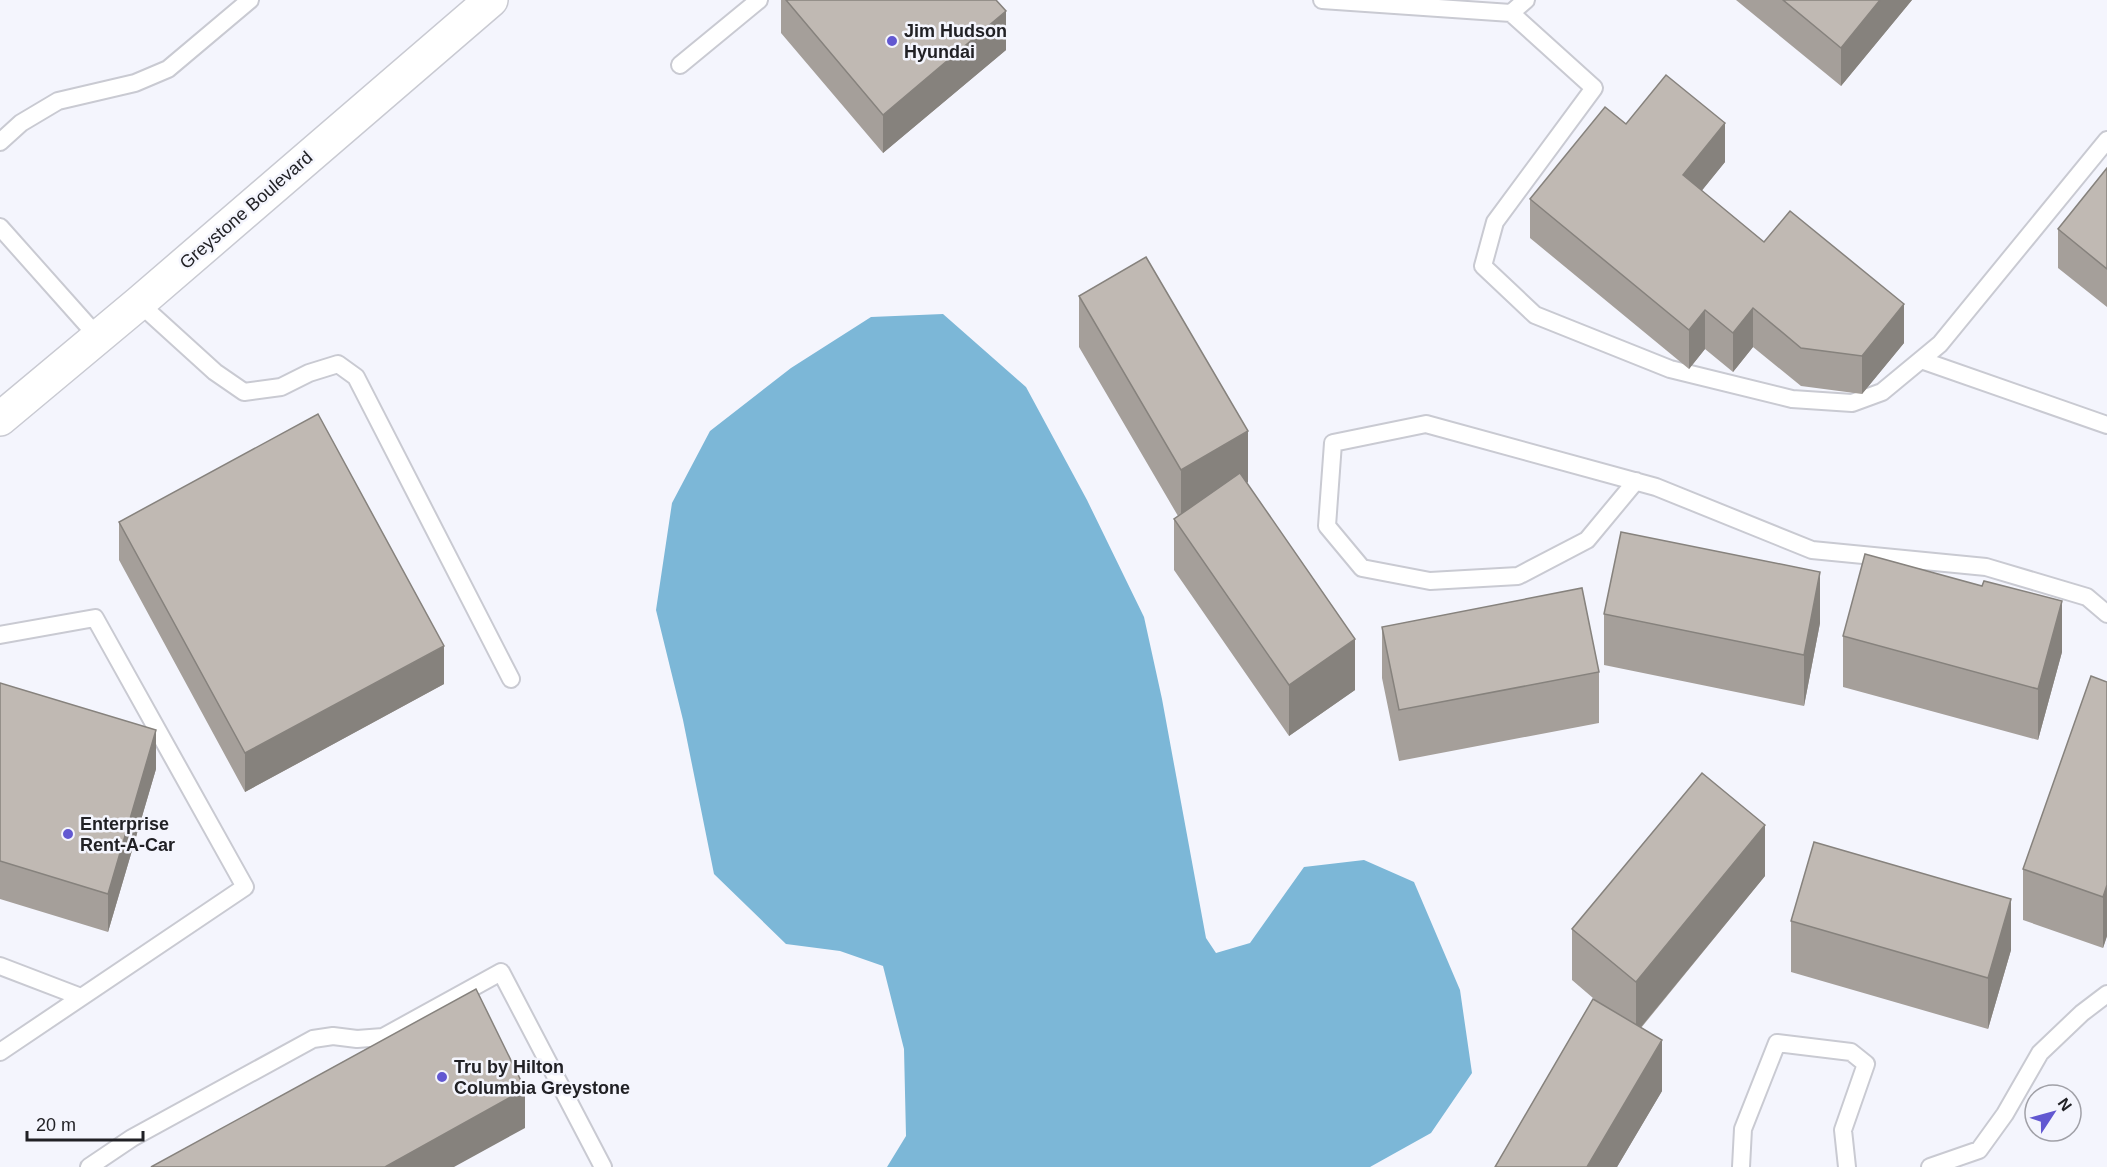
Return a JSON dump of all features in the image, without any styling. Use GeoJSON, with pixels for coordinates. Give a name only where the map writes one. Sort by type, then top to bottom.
{"type":"FeatureCollection","features":[{"type":"Feature","properties":{"kind":"main road","name":"Greystone Boulevard"},"geometry":{"type":"LineString","coordinates":[[0,419],[139,303],[491,0]]}},
{"type":"Feature","properties":{"kind":"lane"},"geometry":{"type":"LineString","coordinates":[[0,142],[21,123],[58,101],[135,84],[168,69],[250,0]]}},
{"type":"Feature","properties":{"kind":"lane"},"geometry":{"type":"LineString","coordinates":[[680,65],[759,0]]}},
{"type":"Feature","properties":{"kind":"lane"},"geometry":{"type":"LineString","coordinates":[[1322,0],[1511,13],[1594,88],[1495,222],[1483,266],[1534,315],[1670,369],[1792,399],[1852,404],[1882,392],[1921,360],[1940,344],[2107,140]]}},
{"type":"Feature","properties":{"kind":"lane"},"geometry":{"type":"LineString","coordinates":[[1511,13],[1526,0]]}},
{"type":"Feature","properties":{"kind":"lane"},"geometry":{"type":"LineString","coordinates":[[0,227],[98,337]]}},
{"type":"Feature","properties":{"kind":"lane"},"geometry":{"type":"LineString","coordinates":[[139,303],[215,372],[244,392],[281,387],[309,372],[338,364],[357,377],[511,679]]}},
{"type":"Feature","properties":{"kind":"lane"},"geometry":{"type":"LineString","coordinates":[[1921,360],[2107,425]]}},
{"type":"Feature","properties":{"kind":"lane"},"geometry":{"type":"LineString","coordinates":[[1636,481],[1587,540],[1518,576],[1430,581],[1362,568],[1327,526],[1333,443],[1426,424],[1636,481],[1656,487],[1812,550],[1986,567],[2087,597],[2107,614]]}},
{"type":"Feature","properties":{"kind":"lane"},"geometry":{"type":"LineString","coordinates":[[0,635],[96,618],[245,886],[0,1052]]}},
{"type":"Feature","properties":{"kind":"lane"},"geometry":{"type":"LineString","coordinates":[[0,966],[81,997]]}},
{"type":"Feature","properties":{"kind":"lane"},"geometry":{"type":"LineString","coordinates":[[89,1167],[132,1138],[313,1039],[333,1036],[357,1039],[383,1037],[501,972],[603,1167]]}},
{"type":"Feature","properties":{"kind":"lane"},"geometry":{"type":"LineString","coordinates":[[1930,1167],[1979,1150],[2005,1114],[2040,1053],[2082,1013],[2107,994]]}},
{"type":"Feature","properties":{"kind":"lane"},"geometry":{"type":"LineString","coordinates":[[1740,1167],[1743,1129],[1777,1042],[1851,1052],[1866,1064],[1843,1130],[1847,1167]]}},
{"type":"Feature","properties":{"kind":"water"},"geometry":{"type":"Polygon","coordinates":[[[943,314],[1026,387],[1087,500],[1144,617],[1162,699],[1206,938],[1216,953],[1250,943],[1304,867],[1364,860],[1414,882],[1460,990],[1472,1073],[1431,1133],[1370,1167],[887,1167],[906,1136],[904,1049],[883,966],[840,951],[786,944],[714,874],[683,720],[656,610],[672,503],[710,431],[791,368],[871,317],[943,314]]]}},
{"type":"Feature","properties":{"kind":"building"},"geometry":{"type":"Polygon","coordinates":[[[786,0],[996,0],[1006,11],[883,115],[786,0]]]}},
{"type":"Feature","properties":{"kind":"building"},"geometry":{"type":"Polygon","coordinates":[[[1783,0],[1880,0],[1841,48],[1783,0]]]}},
{"type":"Feature","properties":{"kind":"building"},"geometry":{"type":"Polygon","coordinates":[[[1666,75],[1725,123],[1683,175],[1764,242],[1790,211],[1904,304],[1862,356],[1801,348],[1753,308],[1733,333],[1705,310],[1689,330],[1530,199],[1605,107],[1626,124],[1666,75]]]}},
{"type":"Feature","properties":{"kind":"building"},"geometry":{"type":"Polygon","coordinates":[[[2107,168],[2107,269],[2058,229],[2107,168]]]}},
{"type":"Feature","properties":{"kind":"building"},"geometry":{"type":"Polygon","coordinates":[[[1146,257],[1248,431],[1181,470],[1079,296],[1146,257]]]}},
{"type":"Feature","properties":{"kind":"building"},"geometry":{"type":"Polygon","coordinates":[[[318,414],[444,646],[245,753],[119,522],[318,414]]]}},
{"type":"Feature","properties":{"kind":"building"},"geometry":{"type":"Polygon","coordinates":[[[1240,473],[1355,639],[1289,685],[1174,519],[1240,473]]]}},
{"type":"Feature","properties":{"kind":"building"},"geometry":{"type":"Polygon","coordinates":[[[1621,532],[1820,572],[1804,655],[1604,614],[1621,532]]]}},
{"type":"Feature","properties":{"kind":"building"},"geometry":{"type":"Polygon","coordinates":[[[1865,554],[1982,586],[1984,581],[2062,601],[2038,689],[1843,636],[1865,554]]]}},
{"type":"Feature","properties":{"kind":"building"},"geometry":{"type":"Polygon","coordinates":[[[1582,588],[1599,672],[1399,710],[1382,627],[1582,588]]]}},
{"type":"Feature","properties":{"kind":"building"},"geometry":{"type":"Polygon","coordinates":[[[2091,676],[2107,682],[2107,885],[2103,897],[2023,869],[2091,676]]]}},
{"type":"Feature","properties":{"kind":"building","name":"Enterprise Rent-A-Car"},"geometry":{"type":"Polygon","coordinates":[[[0,683],[156,730],[108,894],[0,861],[0,683]]]}},
{"type":"Feature","properties":{"kind":"building"},"geometry":{"type":"Polygon","coordinates":[[[1702,773],[1765,825],[1636,982],[1572,929],[1702,773]]]}},
{"type":"Feature","properties":{"kind":"building"},"geometry":{"type":"Polygon","coordinates":[[[1814,842],[2011,899],[1988,978],[1791,921],[1814,842]]]}},
{"type":"Feature","properties":{"kind":"building"},"geometry":{"type":"Polygon","coordinates":[[[476,989],[525,1089],[385,1167],[151,1167],[476,989]]]}},
{"type":"Feature","properties":{"kind":"building"},"geometry":{"type":"Polygon","coordinates":[[[1593,999],[1662,1040],[1587,1167],[1495,1167],[1593,999]]]}},
{"type":"Feature","properties":{"kind":"place","name":"Jim Hudson Hyundai"},"geometry":{"type":"Point","coordinates":[892,41]}},
{"type":"Feature","properties":{"kind":"place","name":"Enterprise Rent-A-Car"},"geometry":{"type":"Point","coordinates":[68,834]}},
{"type":"Feature","properties":{"kind":"place","name":"Tru by Hilton Columbia Greystone"},"geometry":{"type":"Point","coordinates":[442,1077]}}]}
